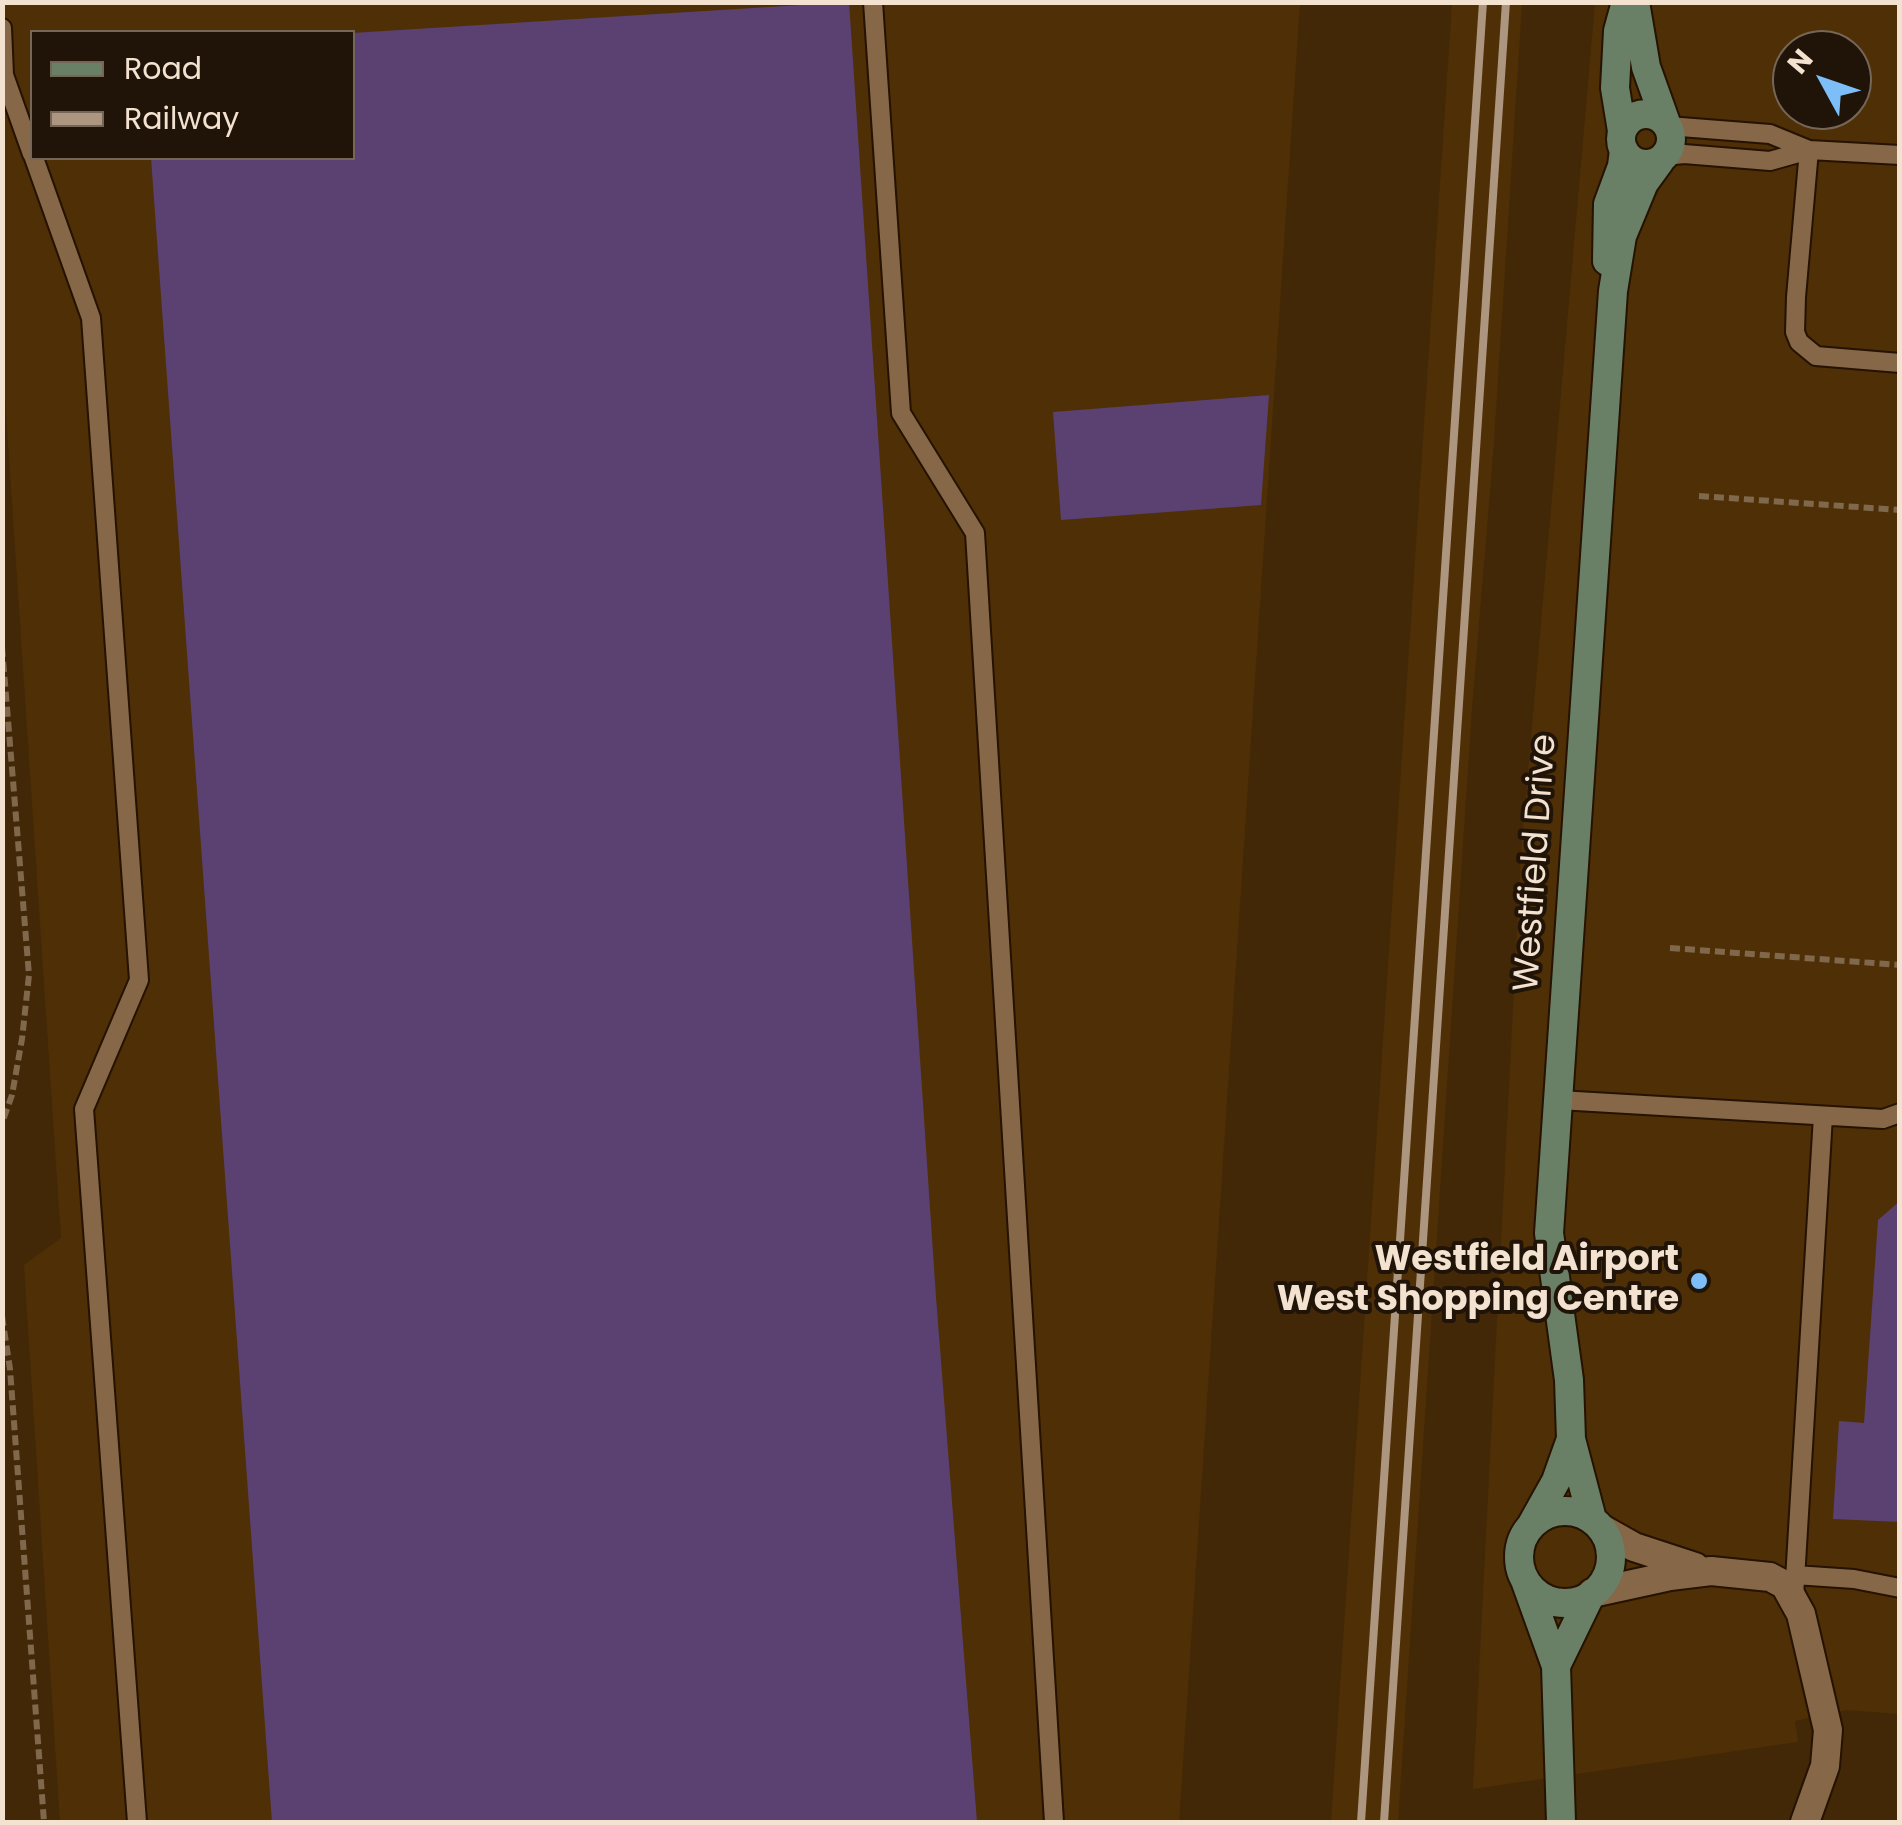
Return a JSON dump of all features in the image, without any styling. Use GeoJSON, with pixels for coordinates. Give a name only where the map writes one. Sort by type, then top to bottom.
{"type":"FeatureCollection","features":[{"type":"Feature","properties":{"kind":"main road","name":"Westfield Drive"},"geometry":{"type":"LineString","coordinates":[[1612,292],[1606,257],[1606,221],[1623,141],[1615,88],[1618,31],[1626,2]]}},
{"type":"Feature","properties":{"kind":"main road"},"geometry":{"type":"LineString","coordinates":[[1635,2],[1646,67],[1667,125],[1671,146],[1662,159],[1638,164],[1623,141],[1630,120],[1644,114],[1658,116],[1667,125]]}},
{"type":"Feature","properties":{"kind":"main road","name":"Westfield Drive"},"geometry":{"type":"LineString","coordinates":[[1597,1524],[1571,1439],[1569,1380],[1549,1234],[1612,292],[1628,221],[1644,183],[1662,159]]}},
{"type":"Feature","properties":{"kind":"main road","name":"Westfield Drive"},"geometry":{"type":"LineString","coordinates":[[1526,1532],[1556,1481],[1571,1439]]}},
{"type":"Feature","properties":{"kind":"main road"},"geometry":{"type":"LineString","coordinates":[[1556,1666],[1611,1562],[1609,1542],[1597,1524],[1577,1512],[1560,1510],[1544,1515],[1526,1532],[1519,1550],[1524,1579],[1556,1666],[1561,1822]]}},
{"type":"Feature","properties":{"kind":"main road"},"geometry":{"type":"LineString","coordinates":[[1524,1579],[1537,1593],[1554,1602],[1573,1602],[1591,1594]]}},
{"type":"Feature","properties":{"kind":"street"},"geometry":{"type":"LineString","coordinates":[[1597,1524],[1634,1547],[1711,1571],[1770,1578],[1795,1586],[1828,1730],[1824,1766],[1805,1822]]}},
{"type":"Feature","properties":{"kind":"street"},"geometry":{"type":"LineString","coordinates":[[1591,1594],[1711,1571]]}},
{"type":"Feature","properties":{"kind":"lane"},"geometry":{"type":"LineString","coordinates":[[873,2],[901,413],[975,533],[1054,1822]]}},
{"type":"Feature","properties":{"kind":"lane"},"geometry":{"type":"LineString","coordinates":[[2,28],[4,75],[30,148]]}},
{"type":"Feature","properties":{"kind":"lane"},"geometry":{"type":"LineString","coordinates":[[1667,125],[1770,134],[1809,150]]}},
{"type":"Feature","properties":{"kind":"lane"},"geometry":{"type":"LineString","coordinates":[[1809,150],[1795,308],[1799,342],[1816,356],[1900,363]]}},
{"type":"Feature","properties":{"kind":"lane"},"geometry":{"type":"LineString","coordinates":[[1662,159],[1684,154],[1770,161],[1809,150],[1900,155]]}},
{"type":"Feature","properties":{"kind":"lane"},"geometry":{"type":"LineString","coordinates":[[34,160],[91,318],[139,980],[84,1109],[137,1822]]}},
{"type":"Feature","properties":{"kind":"lane"},"geometry":{"type":"LineString","coordinates":[[1559,1100],[1884,1119],[1900,1113]]}},
{"type":"Feature","properties":{"kind":"lane"},"geometry":{"type":"LineString","coordinates":[[1823,1116],[1795,1586],[1854,1578],[1900,1588]]}},
{"type":"Feature","properties":{"kind":"path"},"geometry":{"type":"LineString","coordinates":[[1699,496],[1900,510]]}},
{"type":"Feature","properties":{"kind":"path"},"geometry":{"type":"LineString","coordinates":[[2,646],[28,975],[22,1040],[12,1095],[2,1123]]}},
{"type":"Feature","properties":{"kind":"path"},"geometry":{"type":"LineString","coordinates":[[1670,948],[1900,965]]}},
{"type":"Feature","properties":{"kind":"path"},"geometry":{"type":"LineString","coordinates":[[2,1316],[10,1369],[44,1822]]}},
{"type":"Feature","properties":{"kind":"shaded area"},"geometry":{"type":"Polygon","coordinates":[[[2,3],[1300,3],[1179,1822],[60,1822],[24,1265],[61,1238],[3,367],[2,3]]]}},
{"type":"Feature","properties":{"kind":"shaded area"},"geometry":{"type":"Polygon","coordinates":[[[1452,3],[1522,3],[1494,442],[1472,708],[1398,1822],[1331,1822],[1452,3]]]}},
{"type":"Feature","properties":{"kind":"shaded area","name":"Westfield Airport West Shopping Centre"},"geometry":{"type":"Polygon","coordinates":[[[1595,3],[1899,3],[1899,1714],[1847,1710],[1795,1721],[1798,1742],[1473,1789],[1521,853],[1595,3]]]}},
{"type":"Feature","properties":{"kind":"building"},"geometry":{"type":"Polygon","coordinates":[[[849,2],[936,1297],[977,1822],[272,1822],[151,160],[355,160],[355,33],[849,2]]]}},
{"type":"Feature","properties":{"kind":"building"},"geometry":{"type":"Polygon","coordinates":[[[1269,395],[1261,505],[1061,520],[1053,412],[1269,395]]]}},
{"type":"Feature","properties":{"kind":"building"},"geometry":{"type":"Polygon","coordinates":[[[1900,1201],[1900,1522],[1833,1519],[1839,1421],[1864,1423],[1878,1220],[1900,1201]]]}},
{"type":"Feature","properties":{"kind":"railway"},"geometry":{"type":"LineString","coordinates":[[1361,1822],[1483,2]]}},
{"type":"Feature","properties":{"kind":"railway"},"geometry":{"type":"LineString","coordinates":[[1384,1822],[1506,2]]}},
{"type":"Feature","properties":{"kind":"place","name":"Westfield Airport West Shopping Centre"},"geometry":{"type":"Point","coordinates":[1699,1281]}}]}
